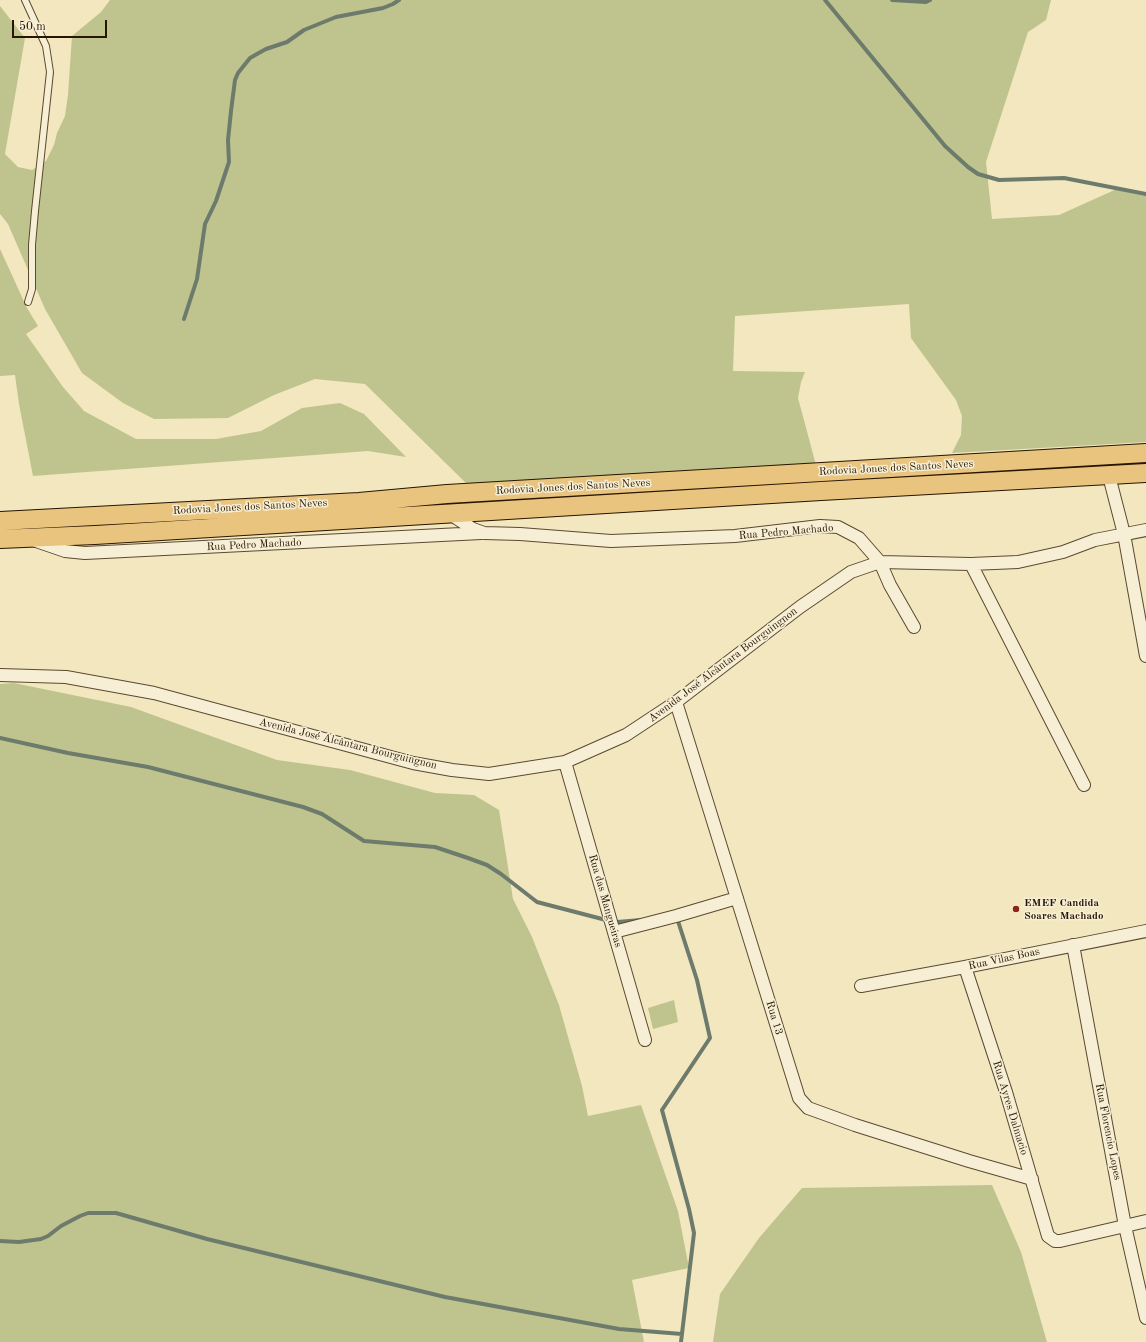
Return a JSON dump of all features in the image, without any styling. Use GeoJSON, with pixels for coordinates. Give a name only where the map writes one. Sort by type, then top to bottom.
{"type":"FeatureCollection","features":[{"type":"Feature","properties":{"kind":"main road","name":"Rodovia Jones dos Santos Neves"},"geometry":{"type":"LineString","coordinates":[[0,520],[359,502],[463,493],[1146,453]]}},
{"type":"Feature","properties":{"kind":"main road","name":"Rodovia Jones dos Santos Neves"},"geometry":{"type":"LineString","coordinates":[[0,539],[95,535],[938,484],[1146,473]]}},
{"type":"Feature","properties":{"kind":"street"},"geometry":{"type":"LineString","coordinates":[[1109,476],[1124,534],[1146,656]]}},
{"type":"Feature","properties":{"kind":"street","name":"Rua Pedro Machado"},"geometry":{"type":"LineString","coordinates":[[450,514],[473,529],[484,533]]}},
{"type":"Feature","properties":{"kind":"street","name":"Rua Pedro Machado"},"geometry":{"type":"LineString","coordinates":[[27,537],[65,551],[85,554],[484,533],[520,534],[611,541],[735,536],[810,527],[838,527],[859,538],[880,562],[890,585],[914,626]]}},
{"type":"Feature","properties":{"kind":"street"},"geometry":{"type":"LineString","coordinates":[[880,562],[970,564],[1018,562],[1063,552],[1095,540],[1146,530]]}},
{"type":"Feature","properties":{"kind":"street","name":"Avenida José Alcântara Bourguingnon"},"geometry":{"type":"LineString","coordinates":[[0,675],[66,677],[154,692],[413,762],[452,770],[489,774],[565,762],[626,735],[676,702],[800,607],[851,572],[880,562]]}},
{"type":"Feature","properties":{"kind":"street"},"geometry":{"type":"LineString","coordinates":[[970,564],[1084,785]]}},
{"type":"Feature","properties":{"kind":"street","name":"Rua 13"},"geometry":{"type":"LineString","coordinates":[[676,702],[799,1098],[803,1104],[808,1108],[855,1125],[969,1161],[1032,1178]]}},
{"type":"Feature","properties":{"kind":"street","name":"Rua das Mangueiras"},"geometry":{"type":"LineString","coordinates":[[565,762],[645,1040]]}},
{"type":"Feature","properties":{"kind":"street"},"geometry":{"type":"LineString","coordinates":[[614,932],[737,898]]}},
{"type":"Feature","properties":{"kind":"street","name":"Rua Vilas Boas"},"geometry":{"type":"LineString","coordinates":[[861,986],[1146,931]]}},
{"type":"Feature","properties":{"kind":"street","name":"Rua Florencio Lopes"},"geometry":{"type":"LineString","coordinates":[[1073,945],[1125,1226],[1146,1318]]}},
{"type":"Feature","properties":{"kind":"street","name":"Rua Ayres Dalmacio"},"geometry":{"type":"LineString","coordinates":[[965,967],[1006,1092],[1048,1236],[1055,1241],[1060,1241],[1125,1226]]}},
{"type":"Feature","properties":{"kind":"street"},"geometry":{"type":"LineString","coordinates":[[1125,1226],[1146,1221]]}},
{"type":"Feature","properties":{"kind":"lane"},"geometry":{"type":"LineString","coordinates":[[25,0],[46,46],[50,72],[32,245],[32,289],[28,302]]}},
{"type":"Feature","properties":{"kind":"green space"},"geometry":{"type":"Polygon","coordinates":[[[110,0],[1051,0],[1046,20],[1028,32],[986,162],[992,219],[1059,215],[1119,188],[1134,193],[1146,192],[1146,442],[952,453],[961,435],[962,416],[956,400],[911,338],[909,304],[735,316],[733,371],[805,372],[801,382],[798,398],[816,465],[470,487],[365,384],[315,379],[274,395],[228,418],[154,419],[123,403],[82,373],[45,309],[8,224],[0,214],[0,6],[25,38],[5,154],[18,167],[32,170],[46,161],[65,116],[72,36],[101,12],[110,0]]]}},
{"type":"Feature","properties":{"kind":"green space"},"geometry":{"type":"Polygon","coordinates":[[[0,249],[27,308],[38,326],[26,334],[63,387],[84,411],[136,439],[216,439],[261,431],[302,408],[340,403],[364,414],[406,457],[368,451],[33,476],[15,375],[0,376],[0,249]]]}},
{"type":"Feature","properties":{"kind":"green space"},"geometry":{"type":"Polygon","coordinates":[[[14,683],[131,707],[277,760],[350,770],[435,793],[474,795],[499,810],[513,899],[532,937],[559,1005],[582,1086],[588,1116],[641,1105],[678,1211],[689,1268],[632,1280],[644,1342],[0,1342],[0,684],[14,683]]]}},
{"type":"Feature","properties":{"kind":"green space"},"geometry":{"type":"Polygon","coordinates":[[[674,1000],[678,1022],[653,1029],[648,1008],[674,1000]]]}},
{"type":"Feature","properties":{"kind":"green space"},"geometry":{"type":"Polygon","coordinates":[[[992,1185],[1021,1252],[1047,1342],[713,1342],[720,1294],[759,1238],[802,1188],[992,1185]]]}},
{"type":"Feature","properties":{"kind":"waterway"},"geometry":{"type":"LineString","coordinates":[[184,319],[197,279],[205,224],[216,201],[229,162],[228,140],[235,80],[238,73],[250,58],[266,49],[287,42],[304,30],[336,17],[383,8],[399,0]]}},
{"type":"Feature","properties":{"kind":"waterway"},"geometry":{"type":"LineString","coordinates":[[825,0],[945,146],[978,174],[999,180],[1064,178],[1146,194]]}},
{"type":"Feature","properties":{"kind":"waterway"},"geometry":{"type":"LineString","coordinates":[[892,0],[926,2],[930,0]]}},
{"type":"Feature","properties":{"kind":"waterway"},"geometry":{"type":"LineString","coordinates":[[0,738],[68,753],[148,767],[303,807],[322,814],[364,841],[435,847],[487,865],[537,902],[606,920]]}},
{"type":"Feature","properties":{"kind":"waterway"},"geometry":{"type":"LineString","coordinates":[[677,918],[697,980],[710,1038],[662,1110],[689,1209],[694,1233],[681,1342]]}},
{"type":"Feature","properties":{"kind":"waterway"},"geometry":{"type":"LineString","coordinates":[[617,922],[641,920]]}},
{"type":"Feature","properties":{"kind":"waterway"},"geometry":{"type":"LineString","coordinates":[[0,1241],[19,1242],[41,1239],[48,1236],[61,1226],[88,1213],[116,1213],[207,1239],[445,1297],[619,1329],[682,1334]]}},
{"type":"Feature","properties":{"kind":"place","name":"EMEF Candida Soares Machado"},"geometry":{"type":"Point","coordinates":[1016,909]}}]}
